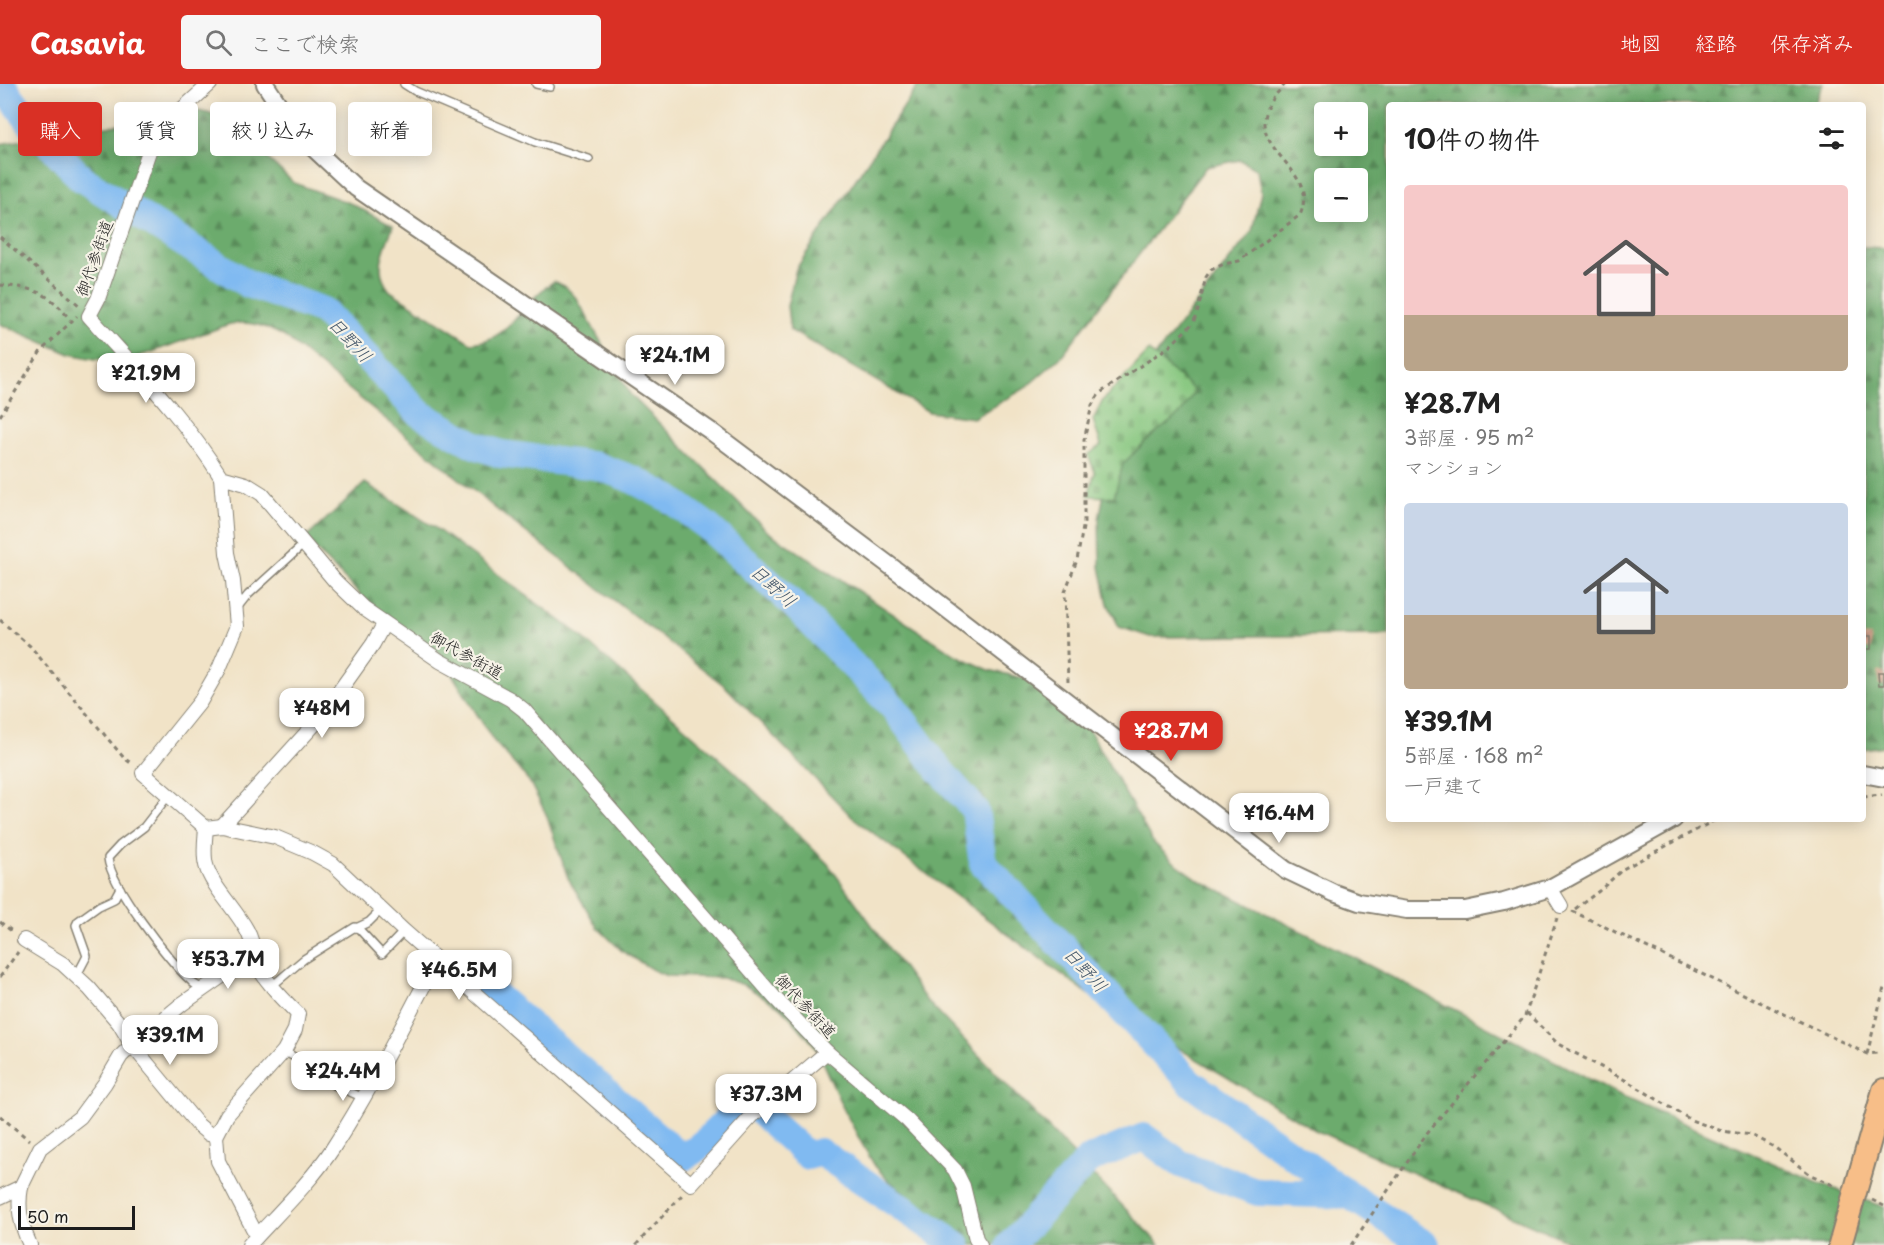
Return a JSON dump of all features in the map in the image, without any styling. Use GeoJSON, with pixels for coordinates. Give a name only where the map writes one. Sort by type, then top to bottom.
{"type":"FeatureCollection","features":[{"type":"Feature","properties":{"kind":"highway"},"geometry":{"type":"LineString","coordinates":[[1840,1245],[1884,1090]]}},
{"type":"Feature","properties":{"kind":"street","name":"御代参街道"},"geometry":{"type":"LineString","coordinates":[[210,84],[159,129],[152,143],[98,299],[89,316],[203,448],[221,477],[246,484],[262,494],[342,588],[363,608],[440,661],[464,672],[510,699],[524,710],[775,998],[827,1052],[907,1120],[955,1170],[963,1186],[976,1239],[980,1245]]}},
{"type":"Feature","properties":{"kind":"street"},"geometry":{"type":"LineString","coordinates":[[265,84],[290,122],[310,145],[356,188],[712,432],[909,580],[1286,870],[1334,893],[1383,907],[1407,910],[1487,907],[1550,888],[1669,822]]}},
{"type":"Feature","properties":{"kind":"street"},"geometry":{"type":"LineString","coordinates":[[221,477],[227,553],[233,581],[237,626],[219,669],[200,702],[143,773],[206,828],[222,826],[275,837],[333,864],[404,931],[691,1184],[752,1116],[827,1052]]}},
{"type":"Feature","properties":{"kind":"street"},"geometry":{"type":"LineString","coordinates":[[222,826],[321,717],[384,624]]}},
{"type":"Feature","properties":{"kind":"street"},"geometry":{"type":"LineString","coordinates":[[206,828],[206,866],[223,897],[251,937],[252,955],[256,964],[272,986],[298,1014],[295,1030],[285,1051],[227,1115],[216,1136],[218,1161],[253,1240],[332,1150],[364,1098],[437,960]]}},
{"type":"Feature","properties":{"kind":"street"},"geometry":{"type":"LineString","coordinates":[[1550,888],[1561,906]]}},
{"type":"Feature","properties":{"kind":"street"},"geometry":{"type":"LineString","coordinates":[[24,940],[77,975],[119,1023],[132,1045],[198,1125],[209,1134],[216,1136]]}},
{"type":"Feature","properties":{"kind":"street"},"geometry":{"type":"LineString","coordinates":[[30,1245],[22,1227],[19,1212],[21,1187],[40,1148],[80,1117],[121,1056],[132,1045],[203,989],[252,955]]}},
{"type":"Feature","properties":{"kind":"street"},"geometry":{"type":"LineString","coordinates":[[0,1197],[21,1187]]}},
{"type":"Feature","properties":{"kind":"lane"},"geometry":{"type":"LineString","coordinates":[[404,84],[415,91],[535,142],[589,159]]}},
{"type":"Feature","properties":{"kind":"lane"},"geometry":{"type":"LineString","coordinates":[[536,84],[550,87]]}},
{"type":"Feature","properties":{"kind":"lane"},"geometry":{"type":"LineString","coordinates":[[236,611],[248,595],[304,544]]}},
{"type":"Feature","properties":{"kind":"lane"},"geometry":{"type":"LineString","coordinates":[[168,796],[144,827],[120,844],[108,858],[120,888],[177,967],[193,984],[203,989]]}},
{"type":"Feature","properties":{"kind":"lane"},"geometry":{"type":"LineString","coordinates":[[77,975],[87,956],[76,925],[78,921],[99,906],[114,899],[120,888]]}},
{"type":"Feature","properties":{"kind":"lane"},"geometry":{"type":"LineString","coordinates":[[272,986],[304,959],[369,922],[382,909]]}},
{"type":"Feature","properties":{"kind":"lane"},"geometry":{"type":"LineString","coordinates":[[356,928],[382,954],[404,931]]}},
{"type":"Feature","properties":{"kind":"lane"},"geometry":{"type":"LineString","coordinates":[[285,1051],[334,1084],[364,1098]]}},
{"type":"Feature","properties":{"kind":"path"},"geometry":{"type":"LineString","coordinates":[[1069,705],[1065,592],[1077,560],[1084,522],[1084,440],[1092,405],[1100,393],[1170,346],[1193,323],[1206,277],[1211,270],[1239,261],[1300,215],[1304,206],[1301,182],[1268,140],[1264,130],[1269,102],[1285,84]]}},
{"type":"Feature","properties":{"kind":"path"},"geometry":{"type":"LineString","coordinates":[[0,237],[65,291],[83,310],[41,351],[0,416]]}},
{"type":"Feature","properties":{"kind":"path"},"geometry":{"type":"LineString","coordinates":[[0,285],[22,287],[42,293],[57,304],[70,321]]}},
{"type":"Feature","properties":{"kind":"path"},"geometry":{"type":"LineString","coordinates":[[0,620],[30,646],[124,758],[143,773]]}},
{"type":"Feature","properties":{"kind":"path"},"geometry":{"type":"LineString","coordinates":[[1866,797],[1884,795]]}},
{"type":"Feature","properties":{"kind":"path"},"geometry":{"type":"LineString","coordinates":[[1711,822],[1623,869],[1572,911],[1867,1054],[1878,1053]]}},
{"type":"Feature","properties":{"kind":"path"},"geometry":{"type":"LineString","coordinates":[[1351,1245],[1427,1133],[1527,1013],[1561,906]]}},
{"type":"Feature","properties":{"kind":"path"},"geometry":{"type":"LineString","coordinates":[[1867,1054],[1884,988]]}},
{"type":"Feature","properties":{"kind":"path"},"geometry":{"type":"LineString","coordinates":[[1527,1013],[1558,1044],[1627,1081],[1691,1120],[1722,1131],[1751,1135],[1774,1147],[1811,1175],[1838,1188]]}},
{"type":"Feature","properties":{"kind":"path"},"geometry":{"type":"LineString","coordinates":[[0,1116],[40,1148]]}},
{"type":"Feature","properties":{"kind":"path"},"geometry":{"type":"LineString","coordinates":[[636,1245],[691,1184]]}},
{"type":"Feature","properties":{"kind":"path"},"geometry":{"type":"LineString","coordinates":[[1866,1198],[1884,1206]]}},
{"type":"Feature","properties":{"kind":"green space"},"geometry":{"type":"Polygon","coordinates":[[[919,84],[1823,84],[1815,102],[1386,102],[1386,635],[1150,637],[1119,627],[1108,604],[1100,567],[1099,519],[1120,411],[1153,359],[1252,231],[1261,193],[1257,170],[1240,160],[1206,167],[1060,358],[1024,389],[973,418],[929,412],[790,330],[787,306],[796,269],[919,84]]]}},
{"type":"Feature","properties":{"kind":"green space"},"geometry":{"type":"Polygon","coordinates":[[[198,111],[210,114],[210,156],[265,156],[294,183],[352,204],[393,226],[381,267],[385,283],[390,291],[471,343],[492,338],[501,332],[554,281],[566,287],[577,299],[630,394],[768,532],[954,654],[989,670],[1045,683],[1084,721],[1153,842],[1174,862],[1201,881],[1626,1098],[1816,1182],[1884,1207],[1884,1245],[1577,1245],[1315,1130],[1091,996],[851,816],[725,686],[501,513],[285,337],[259,325],[238,323],[125,360],[95,359],[70,354],[0,324],[0,144],[18,141],[18,156],[102,156],[102,127],[114,125],[114,156],[198,156],[198,111]]]}},
{"type":"Feature","properties":{"kind":"green space"},"geometry":{"type":"Polygon","coordinates":[[[1866,247],[1884,248],[1884,746],[1866,749],[1866,247]]]}},
{"type":"Feature","properties":{"kind":"green space"},"geometry":{"type":"Polygon","coordinates":[[[1149,351],[1195,391],[1181,413],[1145,442],[1123,464],[1114,497],[1088,496],[1095,472],[1088,455],[1101,445],[1093,420],[1103,400],[1149,351]]]}},
{"type":"Feature","properties":{"kind":"green space"},"geometry":{"type":"Polygon","coordinates":[[[365,483],[434,527],[577,633],[735,772],[828,864],[926,1000],[1160,1245],[971,1245],[888,1180],[875,1166],[842,1106],[815,1046],[782,1008],[744,985],[722,978],[667,976],[622,951],[597,927],[568,878],[546,814],[529,781],[493,740],[437,650],[379,614],[316,550],[307,537],[365,483]]]}},
{"type":"Feature","properties":{"kind":"building"},"geometry":{"type":"Polygon","coordinates":[[[1866,636],[1871,636],[1871,649],[1866,649],[1866,636]]]}},
{"type":"Feature","properties":{"kind":"building"},"geometry":{"type":"Polygon","coordinates":[[[1878,672],[1884,672],[1884,685],[1879,685],[1878,672]]]}},
{"type":"Feature","properties":{"kind":"waterway","name":"日野川"},"geometry":{"type":"LineString","coordinates":[[1,84],[29,121],[81,178],[248,284],[323,311],[420,414],[475,445],[501,454],[597,466],[632,479],[670,499],[707,526],[795,606],[894,708],[938,768],[975,810],[983,863],[1191,1083],[1349,1195],[1426,1245]]}},
{"type":"Feature","properties":{"kind":"waterway"},"geometry":{"type":"LineString","coordinates":[[456,961],[673,1150],[686,1156],[703,1144],[745,1102],[750,1104]]}},
{"type":"Feature","properties":{"kind":"waterway"},"geometry":{"type":"LineString","coordinates":[[762,1114],[808,1156],[820,1152],[957,1245]]}},
{"type":"Feature","properties":{"kind":"waterway"},"geometry":{"type":"LineString","coordinates":[[1010,1245],[1088,1160],[1144,1137],[1181,1164],[1258,1192],[1349,1195]]}}]}
